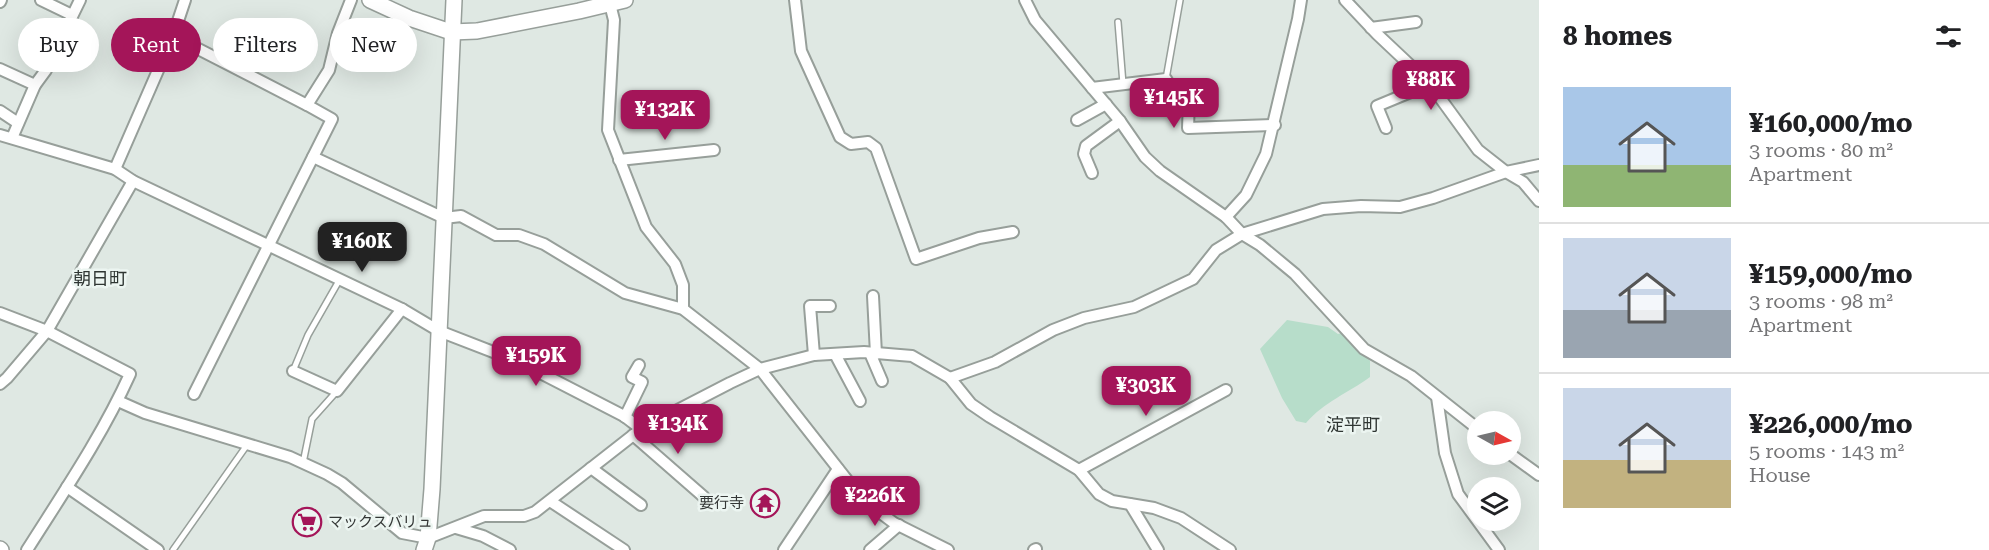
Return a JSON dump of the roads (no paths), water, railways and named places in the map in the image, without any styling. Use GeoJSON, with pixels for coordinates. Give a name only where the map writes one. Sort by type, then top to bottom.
{"type":"FeatureCollection","features":[{"type":"Feature","properties":{"kind":"street"},"geometry":{"type":"LineString","coordinates":[[41,0],[72,15]]}},
{"type":"Feature","properties":{"kind":"street"},"geometry":{"type":"LineString","coordinates":[[12,138],[35,86],[46,70],[80,0]]}},
{"type":"Feature","properties":{"kind":"street"},"geometry":{"type":"LineString","coordinates":[[179,18],[185,0]]}},
{"type":"Feature","properties":{"kind":"street"},"geometry":{"type":"LineString","coordinates":[[307,105],[329,70],[338,33],[351,0]]}},
{"type":"Feature","properties":{"kind":"street"},"geometry":{"type":"LineString","coordinates":[[370,0],[408,18],[451,32],[477,31],[578,6],[617,2],[608,130],[646,227],[675,264],[683,285],[684,309]]}},
{"type":"Feature","properties":{"kind":"street"},"geometry":{"type":"LineString","coordinates":[[426,544],[439,331],[454,0]]}},
{"type":"Feature","properties":{"kind":"street"},"geometry":{"type":"LineString","coordinates":[[795,0],[801,51],[840,137],[851,144],[867,142],[876,148],[916,259],[979,238],[1013,232]]}},
{"type":"Feature","properties":{"kind":"street"},"geometry":{"type":"LineString","coordinates":[[1025,0],[1035,20],[1120,121],[1145,157],[1160,171],[1226,217],[1242,234],[1260,245],[1295,274],[1364,349],[1411,376],[1467,420]]}},
{"type":"Feature","properties":{"kind":"street"},"geometry":{"type":"LineString","coordinates":[[1226,217],[1246,195],[1266,154],[1275,125],[1300,0]]}},
{"type":"Feature","properties":{"kind":"street"},"geometry":{"type":"LineString","coordinates":[[1345,0],[1430,84],[1478,150],[1523,182],[1539,201]]}},
{"type":"Feature","properties":{"kind":"street"},"geometry":{"type":"LineString","coordinates":[[1371,28],[1416,22]]}},
{"type":"Feature","properties":{"kind":"street"},"geometry":{"type":"LineString","coordinates":[[194,394],[332,119],[201,50]]}},
{"type":"Feature","properties":{"kind":"street"},"geometry":{"type":"LineString","coordinates":[[0,69],[35,86]]}},
{"type":"Feature","properties":{"kind":"street"},"geometry":{"type":"LineString","coordinates":[[115,169],[157,72]]}},
{"type":"Feature","properties":{"kind":"street"},"geometry":{"type":"LineString","coordinates":[[1092,88],[1166,79],[1173,92],[1189,101],[1188,128],[1275,125]]}},
{"type":"Feature","properties":{"kind":"street"},"geometry":{"type":"LineString","coordinates":[[1386,128],[1377,106],[1430,84]]}},
{"type":"Feature","properties":{"kind":"street"},"geometry":{"type":"LineString","coordinates":[[1077,120],[1106,104]]}},
{"type":"Feature","properties":{"kind":"street"},"geometry":{"type":"LineString","coordinates":[[0,111],[18,123]]}},
{"type":"Feature","properties":{"kind":"street"},"geometry":{"type":"LineString","coordinates":[[1092,173],[1084,154],[1086,146],[1120,121]]}},
{"type":"Feature","properties":{"kind":"street"},"geometry":{"type":"LineString","coordinates":[[0,135],[115,169],[133,181],[402,309],[439,331],[519,362],[625,417],[637,432],[705,497]]}},
{"type":"Feature","properties":{"kind":"street"},"geometry":{"type":"LineString","coordinates":[[619,160],[714,150]]}},
{"type":"Feature","properties":{"kind":"street"},"geometry":{"type":"LineString","coordinates":[[313,157],[444,218],[461,216],[496,235],[519,234],[544,244],[625,293],[684,309],[760,369],[862,499],[899,525],[948,550]]}},
{"type":"Feature","properties":{"kind":"street"},"geometry":{"type":"LineString","coordinates":[[950,378],[995,363],[1053,330],[1084,318],[1134,307],[1193,279],[1216,250],[1242,234],[1323,208],[1400,207],[1433,198],[1506,172],[1539,165]]}},
{"type":"Feature","properties":{"kind":"street"},"geometry":{"type":"LineString","coordinates":[[0,384],[47,331],[133,181]]}},
{"type":"Feature","properties":{"kind":"street"},"geometry":{"type":"LineString","coordinates":[[873,296],[873,354],[882,381]]}},
{"type":"Feature","properties":{"kind":"street"},"geometry":{"type":"LineString","coordinates":[[814,356],[810,306],[830,306]]}},
{"type":"Feature","properties":{"kind":"street"},"geometry":{"type":"LineString","coordinates":[[293,370],[337,391],[402,309]]}},
{"type":"Feature","properties":{"kind":"street"},"geometry":{"type":"LineString","coordinates":[[0,313],[47,331],[130,374],[118,401],[67,488],[27,550]]}},
{"type":"Feature","properties":{"kind":"street"},"geometry":{"type":"LineString","coordinates":[[835,354],[860,401]]}},
{"type":"Feature","properties":{"kind":"street"},"geometry":{"type":"LineString","coordinates":[[426,544],[484,516],[524,516],[535,512],[637,432],[760,369],[814,356],[873,354],[912,356],[950,378],[971,404],[1079,470],[1099,494],[1112,501],[1154,508],[1181,518],[1230,550]]}},
{"type":"Feature","properties":{"kind":"street"},"geometry":{"type":"LineString","coordinates":[[625,417],[642,382],[632,377],[639,365]]}},
{"type":"Feature","properties":{"kind":"street"},"geometry":{"type":"LineString","coordinates":[[1079,470],[1226,390]]}},
{"type":"Feature","properties":{"kind":"street"},"geometry":{"type":"LineString","coordinates":[[1437,397],[1445,453],[1458,494],[1499,550]]}},
{"type":"Feature","properties":{"kind":"street"},"geometry":{"type":"LineString","coordinates":[[118,401],[145,413],[248,443],[302,463],[342,483],[402,533],[426,544]]}},
{"type":"Feature","properties":{"kind":"street"},"geometry":{"type":"LineString","coordinates":[[1521,462],[1539,475]]}},
{"type":"Feature","properties":{"kind":"street"},"geometry":{"type":"LineString","coordinates":[[591,468],[641,505]]}},
{"type":"Feature","properties":{"kind":"street"},"geometry":{"type":"LineString","coordinates":[[784,550],[838,469]]}},
{"type":"Feature","properties":{"kind":"street"},"geometry":{"type":"LineString","coordinates":[[67,488],[158,550]]}},
{"type":"Feature","properties":{"kind":"street"},"geometry":{"type":"LineString","coordinates":[[550,501],[624,550]]}},
{"type":"Feature","properties":{"kind":"street"},"geometry":{"type":"LineString","coordinates":[[1130,504],[1158,550]]}},
{"type":"Feature","properties":{"kind":"street"},"geometry":{"type":"LineString","coordinates":[[870,550],[899,525]]}},
{"type":"Feature","properties":{"kind":"street"},"geometry":{"type":"LineString","coordinates":[[456,528],[483,536],[510,550]]}},
{"type":"Feature","properties":{"kind":"lane"},"geometry":{"type":"LineString","coordinates":[[1166,79],[1180,0]]}},
{"type":"Feature","properties":{"kind":"lane"},"geometry":{"type":"LineString","coordinates":[[1118,22],[1127,83],[1149,107]]}},
{"type":"Feature","properties":{"kind":"lane"},"geometry":{"type":"LineString","coordinates":[[293,370],[308,335],[340,279]]}},
{"type":"Feature","properties":{"kind":"lane"},"geometry":{"type":"LineString","coordinates":[[302,463],[312,419],[337,391]]}},
{"type":"Feature","properties":{"kind":"lane"},"geometry":{"type":"LineString","coordinates":[[173,550],[248,443]]}},
{"type":"Feature","properties":{"kind":"place","name":"要行寺"},"geometry":{"type":"Point","coordinates":[765,503]}},
{"type":"Feature","properties":{"kind":"place","name":"マックスバリュ"},"geometry":{"type":"Point","coordinates":[307,522]}},
{"type":"Feature","properties":{"kind":"district","name":"朝日町"},"geometry":{"type":"Point","coordinates":[100,278]}},
{"type":"Feature","properties":{"kind":"district","name":"淀平町"},"geometry":{"type":"Point","coordinates":[1353,424]}}]}
